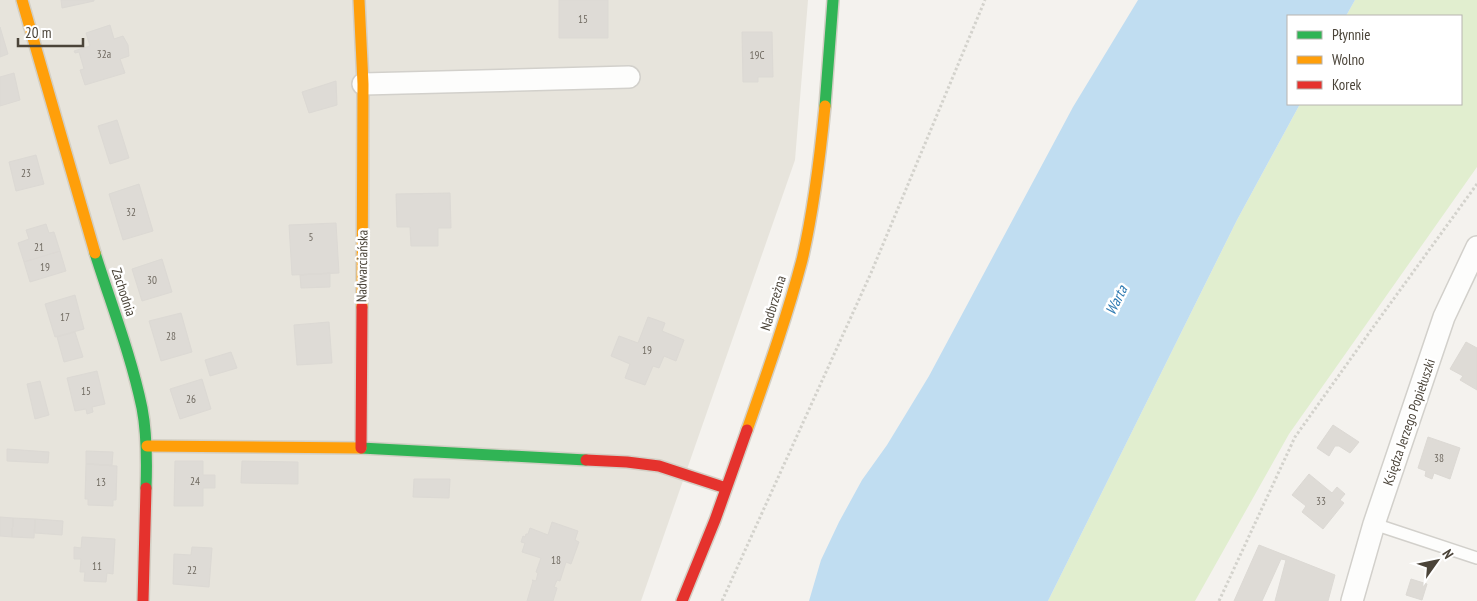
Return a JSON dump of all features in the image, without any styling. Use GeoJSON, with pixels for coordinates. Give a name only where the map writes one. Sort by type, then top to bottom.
{"type":"FeatureCollection","features":[{"type":"Feature","properties":{"kind":"street","name":"Zachodnia"},"geometry":{"type":"LineString","coordinates":[[22,0],[90,234],[138,390],[146,427],[146,554],[143,601]]}},
{"type":"Feature","properties":{"kind":"street","name":"Nadwarciańska"},"geometry":{"type":"LineString","coordinates":[[359,0],[363,84],[361,448]]}},
{"type":"Feature","properties":{"kind":"street","name":"Nadbrzeżna"},"geometry":{"type":"LineString","coordinates":[[682,601],[726,488],[784,322],[806,241],[820,156],[830,60],[833,0]]}},
{"type":"Feature","properties":{"kind":"street"},"geometry":{"type":"LineString","coordinates":[[363,84],[629,77]]}},
{"type":"Feature","properties":{"kind":"street","name":"Księdza Jerzego Popiełuszki"},"geometry":{"type":"LineString","coordinates":[[1352,601],[1374,524],[1444,317],[1477,247]]}},
{"type":"Feature","properties":{"kind":"street"},"geometry":{"type":"LineString","coordinates":[[147,446],[361,448],[645,464],[671,469],[726,488]]}},
{"type":"Feature","properties":{"kind":"lane"},"geometry":{"type":"LineString","coordinates":[[1374,524],[1477,558]]}},
{"type":"Feature","properties":{"kind":"path"},"geometry":{"type":"LineString","coordinates":[[722,601],[871,273],[985,0]]}},
{"type":"Feature","properties":{"kind":"path"},"geometry":{"type":"LineString","coordinates":[[1219,601],[1295,437],[1477,184]]}},
{"type":"Feature","properties":{"kind":"shaded area"},"geometry":{"type":"Polygon","coordinates":[[[0,0],[808,0],[795,160],[641,601],[0,601],[0,0]]]}},
{"type":"Feature","properties":{"kind":"green space"},"geometry":{"type":"Polygon","coordinates":[[[1355,0],[1477,0],[1477,167],[1289,434],[1195,601],[1048,601],[1237,220],[1299,105],[1462,105],[1462,15],[1347,15],[1355,0]]]}},
{"type":"Feature","properties":{"kind":"water","name":"Warta"},"geometry":{"type":"Polygon","coordinates":[[[1138,0],[1355,0],[1347,15],[1287,15],[1287,105],[1299,105],[1237,220],[1048,601],[809,601],[821,560],[839,522],[862,480],[887,445],[929,376],[1073,107],[1138,0]]]}},
{"type":"Feature","properties":{"kind":"building"},"geometry":{"type":"Polygon","coordinates":[[[61,0],[94,0],[94,1],[62,8],[61,0]]]}},
{"type":"Feature","properties":{"kind":"building"},"geometry":{"type":"Polygon","coordinates":[[[559,0],[608,0],[608,38],[559,38],[559,0]]]}},
{"type":"Feature","properties":{"kind":"building"},"geometry":{"type":"Polygon","coordinates":[[[110,25],[114,39],[123,36],[128,45],[129,56],[120,59],[125,73],[85,85],[80,70],[84,69],[79,52],[75,53],[74,51],[90,46],[86,33],[110,25]]]}},
{"type":"Feature","properties":{"kind":"building"},"geometry":{"type":"Polygon","coordinates":[[[0,27],[8,54],[0,57],[0,27]]]}},
{"type":"Feature","properties":{"kind":"building"},"geometry":{"type":"Polygon","coordinates":[[[742,32],[772,32],[773,77],[758,77],[758,82],[743,82],[742,32]]]}},
{"type":"Feature","properties":{"kind":"building"},"geometry":{"type":"Polygon","coordinates":[[[14,73],[20,100],[0,106],[0,77],[14,73]]]}},
{"type":"Feature","properties":{"kind":"building"},"geometry":{"type":"Polygon","coordinates":[[[336,81],[337,105],[309,113],[302,92],[336,81]]]}},
{"type":"Feature","properties":{"kind":"building"},"geometry":{"type":"Polygon","coordinates":[[[117,120],[129,158],[110,164],[98,126],[117,120]]]}},
{"type":"Feature","properties":{"kind":"building"},"geometry":{"type":"Polygon","coordinates":[[[36,155],[44,184],[16,191],[9,162],[36,155]]]}},
{"type":"Feature","properties":{"kind":"building"},"geometry":{"type":"Polygon","coordinates":[[[139,184],[153,231],[123,240],[109,194],[139,184]]]}},
{"type":"Feature","properties":{"kind":"building"},"geometry":{"type":"Polygon","coordinates":[[[450,193],[451,228],[438,228],[438,246],[411,246],[410,227],[397,227],[396,194],[450,193]]]}},
{"type":"Feature","properties":{"kind":"building"},"geometry":{"type":"Polygon","coordinates":[[[336,223],[339,273],[292,275],[289,225],[336,223]]]}},
{"type":"Feature","properties":{"kind":"building"},"geometry":{"type":"Polygon","coordinates":[[[46,224],[49,233],[54,232],[60,251],[24,262],[18,243],[29,239],[26,230],[46,224]]]}},
{"type":"Feature","properties":{"kind":"building"},"geometry":{"type":"Polygon","coordinates":[[[60,251],[66,271],[30,282],[24,262],[60,251]]]}},
{"type":"Feature","properties":{"kind":"building"},"geometry":{"type":"Polygon","coordinates":[[[162,259],[172,292],[142,301],[132,269],[162,259]]]}},
{"type":"Feature","properties":{"kind":"building"},"geometry":{"type":"Polygon","coordinates":[[[330,273],[330,287],[301,288],[300,275],[330,273]]]}},
{"type":"Feature","properties":{"kind":"building"},"geometry":{"type":"Polygon","coordinates":[[[75,295],[84,329],[55,337],[45,304],[75,295]]]}},
{"type":"Feature","properties":{"kind":"building"},"geometry":{"type":"Polygon","coordinates":[[[181,313],[192,352],[161,361],[149,321],[181,313]]]}},
{"type":"Feature","properties":{"kind":"building"},"geometry":{"type":"Polygon","coordinates":[[[648,317],[665,323],[662,331],[684,340],[676,361],[664,356],[659,368],[653,366],[645,385],[625,378],[630,364],[611,356],[619,336],[638,343],[648,317]]]}},
{"type":"Feature","properties":{"kind":"building"},"geometry":{"type":"Polygon","coordinates":[[[329,322],[332,363],[297,365],[294,325],[329,322]]]}},
{"type":"Feature","properties":{"kind":"building"},"geometry":{"type":"Polygon","coordinates":[[[75,332],[83,357],[64,362],[57,337],[75,332]]]}},
{"type":"Feature","properties":{"kind":"building"},"geometry":{"type":"Polygon","coordinates":[[[1466,342],[1477,348],[1477,390],[1460,380],[1463,376],[1450,369],[1466,342]]]}},
{"type":"Feature","properties":{"kind":"building"},"geometry":{"type":"Polygon","coordinates":[[[231,352],[237,368],[210,376],[205,360],[231,352]]]}},
{"type":"Feature","properties":{"kind":"building"},"geometry":{"type":"Polygon","coordinates":[[[97,371],[105,404],[92,407],[93,412],[87,414],[86,409],[75,411],[67,378],[97,371]]]}},
{"type":"Feature","properties":{"kind":"building"},"geometry":{"type":"Polygon","coordinates":[[[202,379],[211,409],[180,419],[170,389],[202,379]]]}},
{"type":"Feature","properties":{"kind":"building"},"geometry":{"type":"Polygon","coordinates":[[[40,381],[49,415],[35,419],[27,384],[40,381]]]}},
{"type":"Feature","properties":{"kind":"building"},"geometry":{"type":"Polygon","coordinates":[[[1333,425],[1359,442],[1350,453],[1339,446],[1335,446],[1329,456],[1317,448],[1333,425]]]}},
{"type":"Feature","properties":{"kind":"building"},"geometry":{"type":"Polygon","coordinates":[[[1428,437],[1460,448],[1450,479],[1434,473],[1432,479],[1425,476],[1426,471],[1418,468],[1428,437]]]}},
{"type":"Feature","properties":{"kind":"building"},"geometry":{"type":"Polygon","coordinates":[[[7,449],[49,452],[48,463],[7,461],[7,449]]]}},
{"type":"Feature","properties":{"kind":"building"},"geometry":{"type":"Polygon","coordinates":[[[86,451],[113,452],[112,465],[86,464],[86,451]]]}},
{"type":"Feature","properties":{"kind":"building"},"geometry":{"type":"Polygon","coordinates":[[[175,461],[203,461],[203,475],[215,475],[215,488],[203,488],[203,506],[174,506],[175,461]]]}},
{"type":"Feature","properties":{"kind":"building"},"geometry":{"type":"Polygon","coordinates":[[[242,461],[298,462],[298,484],[241,483],[242,461]]]}},
{"type":"Feature","properties":{"kind":"building"},"geometry":{"type":"Polygon","coordinates":[[[86,464],[117,466],[116,500],[113,500],[113,506],[88,505],[88,499],[85,499],[86,464]]]}},
{"type":"Feature","properties":{"kind":"building"},"geometry":{"type":"Polygon","coordinates":[[[1309,474],[1332,493],[1337,487],[1345,494],[1340,500],[1344,503],[1323,529],[1302,512],[1306,506],[1292,495],[1309,474]]]}},
{"type":"Feature","properties":{"kind":"building"},"geometry":{"type":"Polygon","coordinates":[[[414,479],[450,479],[449,498],[413,497],[414,479]]]}},
{"type":"Feature","properties":{"kind":"building"},"geometry":{"type":"Polygon","coordinates":[[[0,517],[13,518],[12,537],[0,536],[0,517]]]}},
{"type":"Feature","properties":{"kind":"building"},"geometry":{"type":"Polygon","coordinates":[[[13,518],[35,519],[34,538],[12,537],[13,518]]]}},
{"type":"Feature","properties":{"kind":"building"},"geometry":{"type":"Polygon","coordinates":[[[35,519],[63,521],[62,535],[35,533],[35,519]]]}},
{"type":"Feature","properties":{"kind":"building"},"geometry":{"type":"Polygon","coordinates":[[[552,522],[578,531],[575,540],[579,542],[571,564],[566,562],[560,581],[557,580],[554,587],[557,588],[553,601],[527,601],[532,580],[536,581],[538,573],[536,572],[541,558],[522,552],[525,543],[521,542],[523,536],[525,537],[528,534],[530,528],[548,535],[552,522]]]}},
{"type":"Feature","properties":{"kind":"building"},"geometry":{"type":"Polygon","coordinates":[[[82,537],[115,539],[113,574],[107,573],[106,582],[84,581],[85,572],[80,572],[81,559],[74,559],[74,547],[81,548],[82,537]]]}},
{"type":"Feature","properties":{"kind":"building"},"geometry":{"type":"Polygon","coordinates":[[[1259,545],[1335,575],[1328,601],[1275,601],[1286,560],[1281,559],[1262,601],[1234,601],[1259,545]]]}},
{"type":"Feature","properties":{"kind":"building"},"geometry":{"type":"Polygon","coordinates":[[[192,547],[212,548],[209,587],[173,584],[174,554],[191,555],[192,547]]]}},
{"type":"Feature","properties":{"kind":"building"},"geometry":{"type":"Polygon","coordinates":[[[1411,579],[1427,584],[1422,600],[1406,595],[1411,579]]]}},
{"type":"Feature","properties":{"kind":"traffic: fast"},"geometry":{"type":"LineString","coordinates":[[825,106],[833,0]]}},
{"type":"Feature","properties":{"kind":"traffic: fast"},"geometry":{"type":"LineString","coordinates":[[95,253],[127,349],[142,408],[145,428],[146,488]]}},
{"type":"Feature","properties":{"kind":"traffic: fast"},"geometry":{"type":"LineString","coordinates":[[361,448],[586,460]]}},
{"type":"Feature","properties":{"kind":"traffic: slow"},"geometry":{"type":"LineString","coordinates":[[22,0],[95,253]]}},
{"type":"Feature","properties":{"kind":"traffic: slow"},"geometry":{"type":"LineString","coordinates":[[359,0],[363,84],[362,307]]}},
{"type":"Feature","properties":{"kind":"traffic: slow"},"geometry":{"type":"LineString","coordinates":[[747,430],[783,324],[802,260],[816,183],[825,106]]}},
{"type":"Feature","properties":{"kind":"traffic: slow"},"geometry":{"type":"LineString","coordinates":[[147,446],[361,448]]}},
{"type":"Feature","properties":{"kind":"traffic: jam"},"geometry":{"type":"LineString","coordinates":[[361,448],[362,307]]}},
{"type":"Feature","properties":{"kind":"traffic: jam"},"geometry":{"type":"LineString","coordinates":[[682,601],[715,520],[747,430]]}},
{"type":"Feature","properties":{"kind":"traffic: jam"},"geometry":{"type":"LineString","coordinates":[[586,460],[659,466],[726,488]]}},
{"type":"Feature","properties":{"kind":"traffic: jam"},"geometry":{"type":"LineString","coordinates":[[143,601],[146,488]]}}]}
